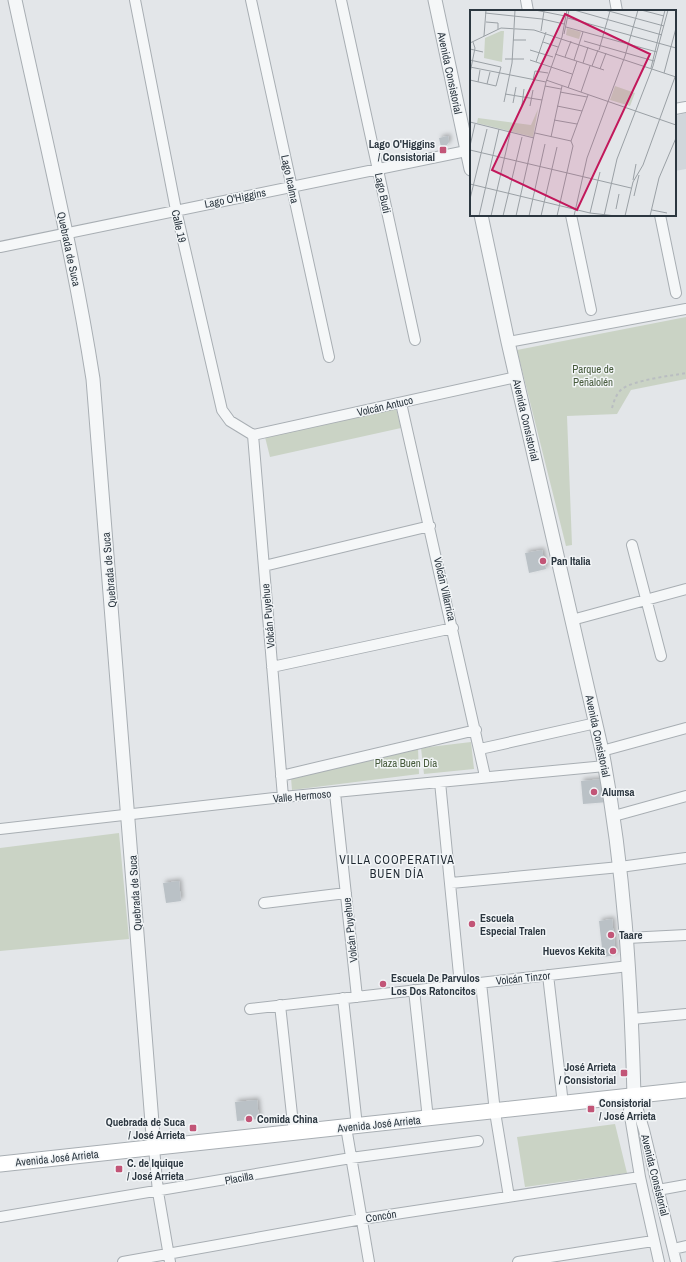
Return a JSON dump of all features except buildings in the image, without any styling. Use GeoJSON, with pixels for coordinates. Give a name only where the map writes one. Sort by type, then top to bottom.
{"type":"FeatureCollection","features":[{"type":"Feature","properties":{"kind":"main road","name":"Avenida José Arrieta"},"geometry":{"type":"LineString","coordinates":[[0,1164],[495,1112],[686,1090]]}},
{"type":"Feature","properties":{"kind":"street","name":"Quebrada de Suca"},"geometry":{"type":"LineString","coordinates":[[15,0],[86,332],[93,378],[129,815],[154,1148]]}},
{"type":"Feature","properties":{"kind":"street","name":"Calle 19"},"geometry":{"type":"LineString","coordinates":[[135,0],[176,210],[222,410],[230,421],[253,435]]}},
{"type":"Feature","properties":{"kind":"street","name":"Lago Icalma"},"geometry":{"type":"LineString","coordinates":[[251,0],[329,357]]}},
{"type":"Feature","properties":{"kind":"street","name":"Lago Budi"},"geometry":{"type":"LineString","coordinates":[[341,0],[415,340]]}},
{"type":"Feature","properties":{"kind":"street","name":"Avenida Consistorial"},"geometry":{"type":"LineString","coordinates":[[435,0],[469,150]]}},
{"type":"Feature","properties":{"kind":"street"},"geometry":{"type":"LineString","coordinates":[[526,0],[528,10]]}},
{"type":"Feature","properties":{"kind":"street"},"geometry":{"type":"LineString","coordinates":[[615,0],[617,10]]}},
{"type":"Feature","properties":{"kind":"street"},"geometry":{"type":"LineString","coordinates":[[676,109],[686,106]]}},
{"type":"Feature","properties":{"kind":"street","name":"Lago O'Higgins"},"geometry":{"type":"LineString","coordinates":[[0,247],[65,232],[469,150]]}},
{"type":"Feature","properties":{"kind":"street","name":"Avenida Consistorial"},"geometry":{"type":"LineString","coordinates":[[481,216],[508,342],[605,766],[614,816],[627,938],[632,1019],[634,1096],[639,1109],[676,1262]]}},
{"type":"Feature","properties":{"kind":"street"},"geometry":{"type":"LineString","coordinates":[[571,216],[591,310]]}},
{"type":"Feature","properties":{"kind":"street"},"geometry":{"type":"LineString","coordinates":[[660,216],[676,293]]}},
{"type":"Feature","properties":{"kind":"street"},"geometry":{"type":"LineString","coordinates":[[508,342],[686,309]]}},
{"type":"Feature","properties":{"kind":"street","name":"Volcán Antuco"},"geometry":{"type":"LineString","coordinates":[[253,435],[516,377]]}},
{"type":"Feature","properties":{"kind":"street","name":"Volcán Villarrica"},"geometry":{"type":"LineString","coordinates":[[401,402],[476,730],[485,776]]}},
{"type":"Feature","properties":{"kind":"street","name":"Volcán Puyehue"},"geometry":{"type":"LineString","coordinates":[[253,435],[283,797]]}},
{"type":"Feature","properties":{"kind":"street"},"geometry":{"type":"LineString","coordinates":[[264,566],[430,526]]}},
{"type":"Feature","properties":{"kind":"street"},"geometry":{"type":"LineString","coordinates":[[632,545],[662,656]]}},
{"type":"Feature","properties":{"kind":"street"},"geometry":{"type":"LineString","coordinates":[[572,620],[686,589]]}},
{"type":"Feature","properties":{"kind":"street"},"geometry":{"type":"LineString","coordinates":[[272,667],[453,628]]}},
{"type":"Feature","properties":{"kind":"street"},"geometry":{"type":"LineString","coordinates":[[480,749],[596,723]]}},
{"type":"Feature","properties":{"kind":"street"},"geometry":{"type":"LineString","coordinates":[[602,751],[686,728]]}},
{"type":"Feature","properties":{"kind":"street","name":"Valle Hermoso"},"geometry":{"type":"LineString","coordinates":[[281,776],[476,730]]}},
{"type":"Feature","properties":{"kind":"street","name":"Valle Hermoso"},"geometry":{"type":"LineString","coordinates":[[0,829],[283,797],[335,793],[485,776],[605,766]]}},
{"type":"Feature","properties":{"kind":"street"},"geometry":{"type":"LineString","coordinates":[[440,782],[460,985]]}},
{"type":"Feature","properties":{"kind":"street","name":"Volcán Puyehue"},"geometry":{"type":"LineString","coordinates":[[335,793],[357,997]]}},
{"type":"Feature","properties":{"kind":"street"},"geometry":{"type":"LineString","coordinates":[[614,816],[686,796]]}},
{"type":"Feature","properties":{"kind":"street"},"geometry":{"type":"LineString","coordinates":[[451,883],[620,867],[686,858]]}},
{"type":"Feature","properties":{"kind":"street"},"geometry":{"type":"LineString","coordinates":[[264,903],[346,893]]}},
{"type":"Feature","properties":{"kind":"street"},"geometry":{"type":"LineString","coordinates":[[627,938],[686,935]]}},
{"type":"Feature","properties":{"kind":"street","name":"Volcán Tinzor"},"geometry":{"type":"LineString","coordinates":[[250,1009],[629,966]]}},
{"type":"Feature","properties":{"kind":"street"},"geometry":{"type":"LineString","coordinates":[[548,975],[563,1104]]}},
{"type":"Feature","properties":{"kind":"street"},"geometry":{"type":"LineString","coordinates":[[481,983],[495,1112],[509,1197]]}},
{"type":"Feature","properties":{"kind":"street"},"geometry":{"type":"LineString","coordinates":[[414,990],[428,1119]]}},
{"type":"Feature","properties":{"kind":"street"},"geometry":{"type":"LineString","coordinates":[[343,998],[352,1127],[351,1158],[369,1262]]}},
{"type":"Feature","properties":{"kind":"street"},"geometry":{"type":"LineString","coordinates":[[280,1005],[294,1133]]}},
{"type":"Feature","properties":{"kind":"street"},"geometry":{"type":"LineString","coordinates":[[632,1019],[686,1014]]}},
{"type":"Feature","properties":{"kind":"street"},"geometry":{"type":"LineString","coordinates":[[634,1096],[629,1110],[640,1177],[653,1241],[659,1262]]}},
{"type":"Feature","properties":{"kind":"street","name":"Placilla"},"geometry":{"type":"LineString","coordinates":[[0,1217],[158,1192],[351,1158],[478,1141]]}},
{"type":"Feature","properties":{"kind":"street"},"geometry":{"type":"LineString","coordinates":[[154,1148],[158,1192],[169,1258]]}},
{"type":"Feature","properties":{"kind":"street","name":"Concón"},"geometry":{"type":"LineString","coordinates":[[123,1262],[169,1258],[362,1219],[640,1177]]}},
{"type":"Feature","properties":{"kind":"street"},"geometry":{"type":"LineString","coordinates":[[658,1190],[686,1184]]}},
{"type":"Feature","properties":{"kind":"street"},"geometry":{"type":"LineString","coordinates":[[518,1262],[653,1241]]}},
{"type":"Feature","properties":{"kind":"street"},"geometry":{"type":"LineString","coordinates":[[673,1248],[686,1246]]}},
{"type":"Feature","properties":{"kind":"path"},"geometry":{"type":"LineString","coordinates":[[612,408],[616,397],[621,390],[630,385],[686,373]]}},
{"type":"Feature","properties":{"kind":"shaded area"},"geometry":{"type":"Polygon","coordinates":[[[686,113],[686,169],[676,171],[676,116],[686,113]]]}},
{"type":"Feature","properties":{"kind":"green space","name":"Parque de Peñalolén"},"geometry":{"type":"Polygon","coordinates":[[[686,317],[686,379],[631,390],[617,414],[567,416],[572,545],[566,546],[517,350],[686,317]]]}},
{"type":"Feature","properties":{"kind":"green space"},"geometry":{"type":"Polygon","coordinates":[[[396,408],[401,428],[270,457],[265,437],[396,408]]]}},
{"type":"Feature","properties":{"kind":"green space"},"geometry":{"type":"Polygon","coordinates":[[[471,742],[474,769],[424,774],[421,748],[471,742]]]}},
{"type":"Feature","properties":{"kind":"green space","name":"Plaza Buen Día"},"geometry":{"type":"Polygon","coordinates":[[[418,748],[419,774],[292,790],[291,778],[418,748]]]}},
{"type":"Feature","properties":{"kind":"green space"},"geometry":{"type":"Polygon","coordinates":[[[119,833],[129,939],[0,951],[0,848],[119,833]]]}},
{"type":"Feature","properties":{"kind":"green space"},"geometry":{"type":"Polygon","coordinates":[[[615,1124],[627,1173],[525,1187],[517,1137],[615,1124]]]}},
{"type":"Feature","properties":{"kind":"place","name":"Lago O'Higgins / Consistorial"},"geometry":{"type":"Point","coordinates":[443,150]}},
{"type":"Feature","properties":{"kind":"place","name":"Pan Italia"},"geometry":{"type":"Point","coordinates":[543,561]}},
{"type":"Feature","properties":{"kind":"place","name":"Alumsa"},"geometry":{"type":"Point","coordinates":[594,792]}},
{"type":"Feature","properties":{"kind":"place","name":"Escuela Especial Tralen"},"geometry":{"type":"Point","coordinates":[472,924]}},
{"type":"Feature","properties":{"kind":"place","name":"Taare"},"geometry":{"type":"Point","coordinates":[611,935]}},
{"type":"Feature","properties":{"kind":"place","name":"Huevos Kekita"},"geometry":{"type":"Point","coordinates":[613,951]}},
{"type":"Feature","properties":{"kind":"place","name":"Escuela De Parvulos Los Dos Ratoncitos"},"geometry":{"type":"Point","coordinates":[383,984]}},
{"type":"Feature","properties":{"kind":"place","name":"José Arrieta / Consistorial"},"geometry":{"type":"Point","coordinates":[624,1073]}},
{"type":"Feature","properties":{"kind":"place","name":"Consistorial / José Arrieta"},"geometry":{"type":"Point","coordinates":[591,1109]}},
{"type":"Feature","properties":{"kind":"place","name":"Comida China"},"geometry":{"type":"Point","coordinates":[249,1119]}},
{"type":"Feature","properties":{"kind":"place","name":"Quebrada de Suca / José Arrieta"},"geometry":{"type":"Point","coordinates":[193,1128]}},
{"type":"Feature","properties":{"kind":"place","name":"C. de Iquique / José Arrieta"},"geometry":{"type":"Point","coordinates":[119,1169]}},
{"type":"Feature","properties":{"kind":"district","name":"VILLA COOPERATIVA BUEN DÍA"},"geometry":{"type":"Point","coordinates":[397,867]}}]}
